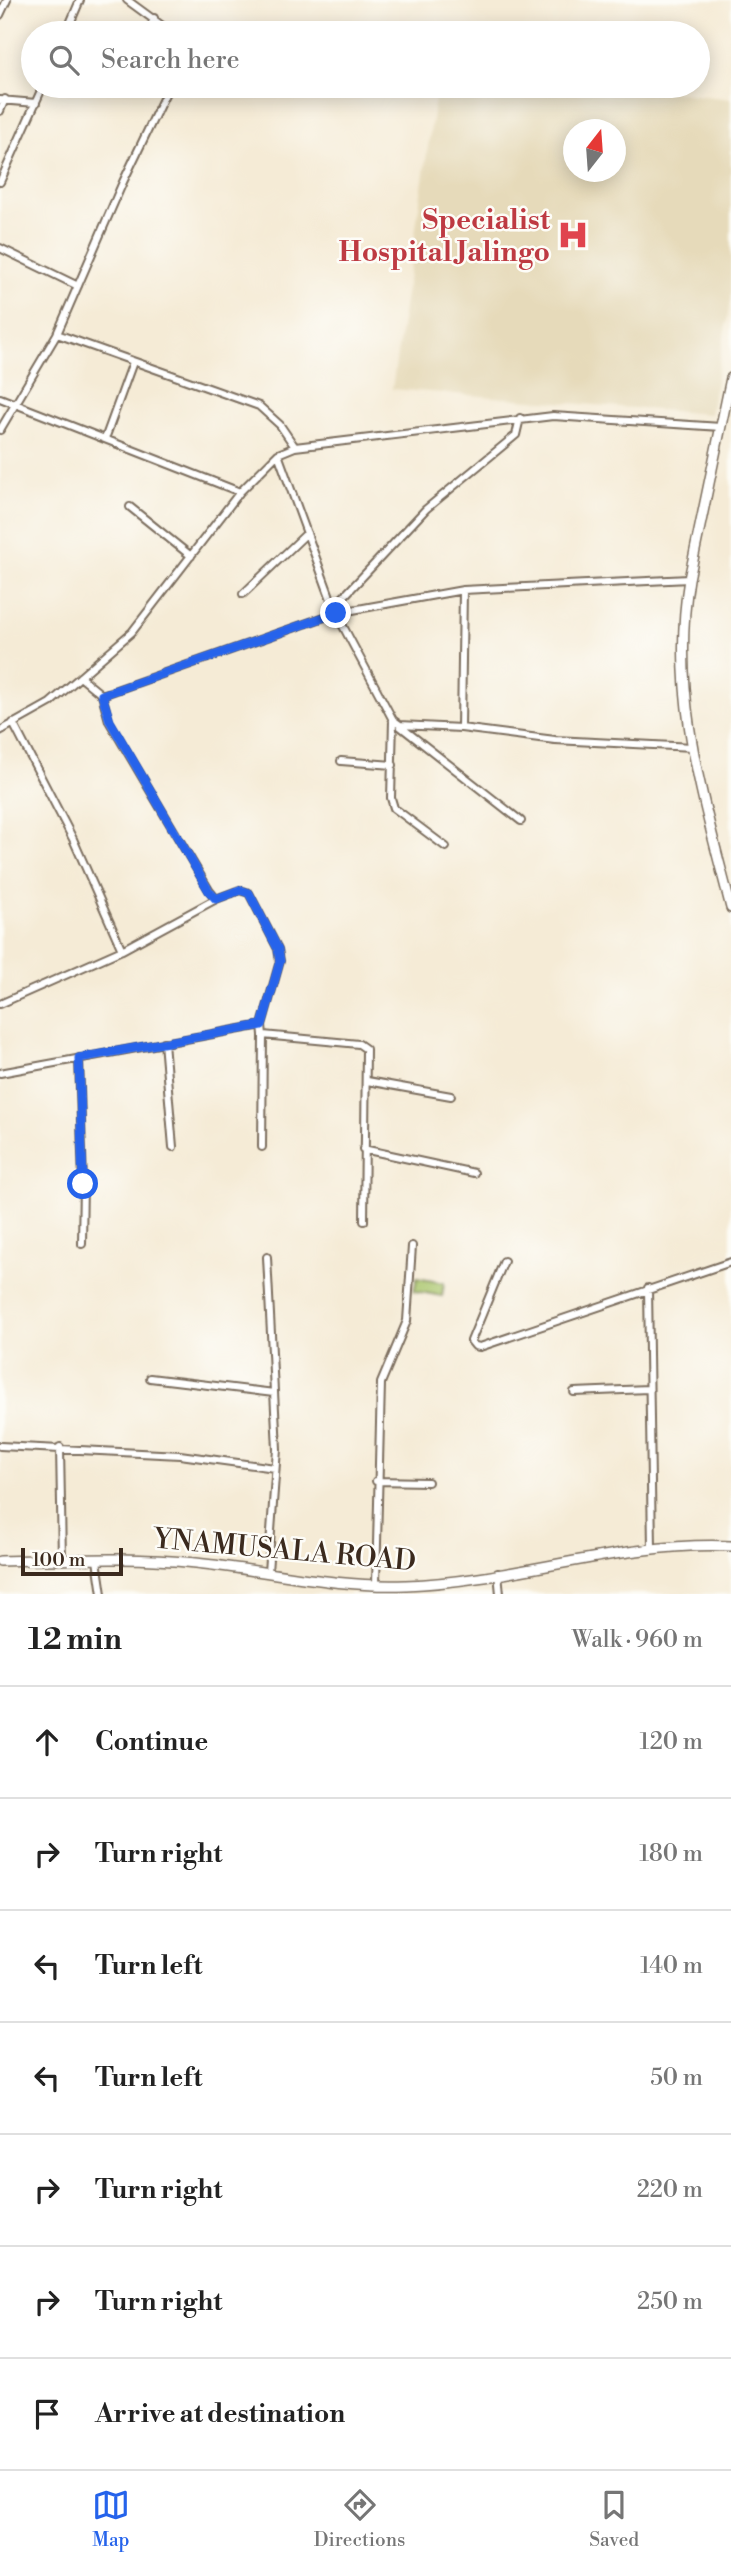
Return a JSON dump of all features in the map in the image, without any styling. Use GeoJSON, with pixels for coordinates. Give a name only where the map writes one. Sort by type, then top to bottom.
{"type":"FeatureCollection","features":[{"type":"Feature","properties":{"kind":"main road"},"geometry":{"type":"LineString","coordinates":[[731,378],[689,579],[684,611],[682,673],[693,747],[727,876],[731,908]]}},
{"type":"Feature","properties":{"kind":"main road","name":"YNAMUSALA ROAD"},"geometry":{"type":"LineString","coordinates":[[0,1561],[160,1559],[376,1584],[404,1590],[652,1548],[731,1546]]}},
{"type":"Feature","properties":{"kind":"street"},"geometry":{"type":"LineString","coordinates":[[0,15],[7,0]]}},
{"type":"Feature","properties":{"kind":"street"},"geometry":{"type":"LineString","coordinates":[[71,21],[80,0]]}},
{"type":"Feature","properties":{"kind":"street"},"geometry":{"type":"LineString","coordinates":[[127,0],[158,21]]}},
{"type":"Feature","properties":{"kind":"street"},"geometry":{"type":"LineString","coordinates":[[0,182],[38,98]]}},
{"type":"Feature","properties":{"kind":"street"},"geometry":{"type":"LineString","coordinates":[[0,430],[57,334],[164,98]]}},
{"type":"Feature","properties":{"kind":"street"},"geometry":{"type":"LineString","coordinates":[[0,111],[2,99],[36,103]]}},
{"type":"Feature","properties":{"kind":"street"},"geometry":{"type":"LineString","coordinates":[[0,248],[78,286]]}},
{"type":"Feature","properties":{"kind":"street"},"geometry":{"type":"LineString","coordinates":[[57,334],[259,406],[279,425],[295,447]]}},
{"type":"Feature","properties":{"kind":"street"},"geometry":{"type":"LineString","coordinates":[[105,439],[133,362]]}},
{"type":"Feature","properties":{"kind":"street"},"geometry":{"type":"LineString","coordinates":[[0,398],[240,492]]}},
{"type":"Feature","properties":{"kind":"street"},"geometry":{"type":"LineString","coordinates":[[0,731],[50,703],[132,632],[240,492],[278,454],[295,447],[553,415],[721,427]]}},
{"type":"Feature","properties":{"kind":"street"},"geometry":{"type":"LineString","coordinates":[[335,610],[426,509],[516,436],[520,418]]}},
{"type":"Feature","properties":{"kind":"street"},"geometry":{"type":"LineString","coordinates":[[278,454],[335,610],[394,720],[521,821]]}},
{"type":"Feature","properties":{"kind":"street"},"geometry":{"type":"LineString","coordinates":[[130,507],[191,556]]}},
{"type":"Feature","properties":{"kind":"street"},"geometry":{"type":"LineString","coordinates":[[243,594],[307,533]]}},
{"type":"Feature","properties":{"kind":"street"},"geometry":{"type":"LineString","coordinates":[[102,695],[335,610],[463,590],[645,578],[689,579]]}},
{"type":"Feature","properties":{"kind":"street"},"geometry":{"type":"LineString","coordinates":[[461,729],[463,590]]}},
{"type":"Feature","properties":{"kind":"street"},"geometry":{"type":"LineString","coordinates":[[80,677],[102,695],[110,721],[216,899]]}},
{"type":"Feature","properties":{"kind":"street"},"geometry":{"type":"LineString","coordinates":[[394,720],[391,798],[394,808],[446,847]]}},
{"type":"Feature","properties":{"kind":"street"},"geometry":{"type":"LineString","coordinates":[[13,723],[73,839],[122,950]]}},
{"type":"Feature","properties":{"kind":"street"},"geometry":{"type":"LineString","coordinates":[[400,726],[461,729],[555,740],[693,747]]}},
{"type":"Feature","properties":{"kind":"street"},"geometry":{"type":"LineString","coordinates":[[341,761],[393,765]]}},
{"type":"Feature","properties":{"kind":"street"},"geometry":{"type":"LineString","coordinates":[[0,1004],[122,950],[216,899],[240,890],[249,893],[278,949],[280,961],[262,1025],[262,1147]]}},
{"type":"Feature","properties":{"kind":"street"},"geometry":{"type":"LineString","coordinates":[[0,1073],[262,1025]]}},
{"type":"Feature","properties":{"kind":"street"},"geometry":{"type":"LineString","coordinates":[[264,1035],[359,1044],[366,1049],[364,1221]]}},
{"type":"Feature","properties":{"kind":"street"},"geometry":{"type":"LineString","coordinates":[[164,1042],[173,1147]]}},
{"type":"Feature","properties":{"kind":"street"},"geometry":{"type":"LineString","coordinates":[[79,1058],[82,1244]]}},
{"type":"Feature","properties":{"kind":"street"},"geometry":{"type":"LineString","coordinates":[[367,1081],[452,1096]]}},
{"type":"Feature","properties":{"kind":"street"},"geometry":{"type":"LineString","coordinates":[[363,1149],[474,1173]]}},
{"type":"Feature","properties":{"kind":"street"},"geometry":{"type":"LineString","coordinates":[[376,1584],[376,1481],[381,1383],[407,1321],[412,1246]]}},
{"type":"Feature","properties":{"kind":"street"},"geometry":{"type":"LineString","coordinates":[[267,1257],[275,1468],[268,1572]]}},
{"type":"Feature","properties":{"kind":"street"},"geometry":{"type":"LineString","coordinates":[[504,1261],[471,1341],[475,1346],[480,1347],[731,1262]]}},
{"type":"Feature","properties":{"kind":"street"},"geometry":{"type":"LineString","coordinates":[[648,1288],[652,1548]]}},
{"type":"Feature","properties":{"kind":"street"},"geometry":{"type":"LineString","coordinates":[[150,1378],[274,1393]]}},
{"type":"Feature","properties":{"kind":"street"},"geometry":{"type":"LineString","coordinates":[[574,1392],[648,1389]]}},
{"type":"Feature","properties":{"kind":"street"},"geometry":{"type":"LineString","coordinates":[[0,1446],[180,1455],[275,1468]]}},
{"type":"Feature","properties":{"kind":"street"},"geometry":{"type":"LineString","coordinates":[[60,1447],[62,1560]]}},
{"type":"Feature","properties":{"kind":"street"},"geometry":{"type":"LineString","coordinates":[[376,1481],[428,1482]]}},
{"type":"Feature","properties":{"kind":"street"},"geometry":{"type":"LineString","coordinates":[[97,1560],[102,1594]]}},
{"type":"Feature","properties":{"kind":"street"},"geometry":{"type":"LineString","coordinates":[[498,1573],[500,1594]]}},
{"type":"Feature","properties":{"kind":"street"},"geometry":{"type":"LineString","coordinates":[[357,1594],[360,1583]]}},
{"type":"Feature","properties":{"kind":"shaded area","name":"Specialist Hospital Jalingo"},"geometry":{"type":"Polygon","coordinates":[[[710,97],[731,99],[731,298],[710,414],[392,389],[435,98],[710,97]]]}},
{"type":"Feature","properties":{"kind":"green space"},"geometry":{"type":"Polygon","coordinates":[[[417,1278],[444,1283],[442,1296],[414,1291],[417,1278]]]}},
{"type":"Feature","properties":{"kind":"place","name":"Specialist Hospital Jalingo"},"geometry":{"type":"Point","coordinates":[573,235]}},
{"type":"Feature","properties":{"kind":"route"},"geometry":{"type":"LineString","coordinates":[[83,1184],[79,1058],[262,1025],[280,961],[278,949],[249,893],[240,890],[216,899],[209,891],[110,721],[102,695],[336,613]]}}]}
